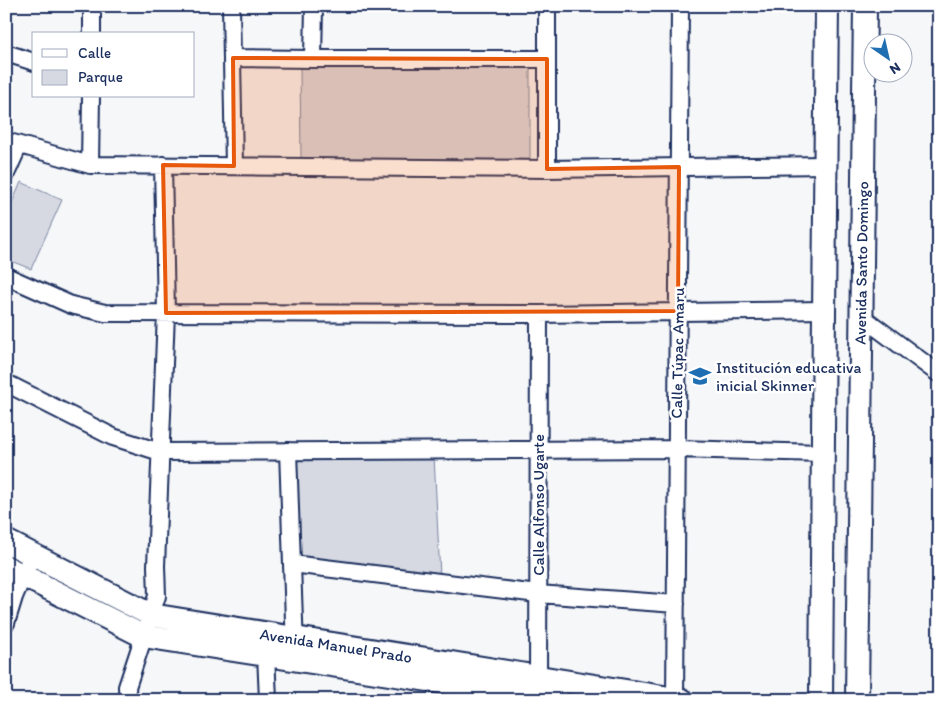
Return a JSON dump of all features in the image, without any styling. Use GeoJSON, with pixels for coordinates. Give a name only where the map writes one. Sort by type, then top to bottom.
{"type":"FeatureCollection","features":[{"type":"Feature","properties":{"kind":"street"},"geometry":{"type":"LineString","coordinates":[[92,6],[92,32]]}},
{"type":"Feature","properties":{"kind":"street"},"geometry":{"type":"LineString","coordinates":[[231,6],[234,166]]}},
{"type":"Feature","properties":{"kind":"street"},"geometry":{"type":"LineString","coordinates":[[312,59],[314,6]]}},
{"type":"Feature","properties":{"kind":"street"},"geometry":{"type":"LineString","coordinates":[[547,6],[547,169]]}},
{"type":"Feature","properties":{"kind":"street","name":"Calle Túpac Amaru"},"geometry":{"type":"LineString","coordinates":[[677,699],[680,6]]}},
{"type":"Feature","properties":{"kind":"street"},"geometry":{"type":"LineString","coordinates":[[821,700],[826,6]]}},
{"type":"Feature","properties":{"kind":"street","name":"Avenida Santo Domingo"},"geometry":{"type":"LineString","coordinates":[[857,700],[865,6]]}},
{"type":"Feature","properties":{"kind":"street"},"geometry":{"type":"LineString","coordinates":[[6,53],[32,61]]}},
{"type":"Feature","properties":{"kind":"street"},"geometry":{"type":"LineString","coordinates":[[233,58],[547,59]]}},
{"type":"Feature","properties":{"kind":"street"},"geometry":{"type":"LineString","coordinates":[[90,165],[91,98]]}},
{"type":"Feature","properties":{"kind":"street"},"geometry":{"type":"LineString","coordinates":[[6,174],[12,143],[90,165],[547,169],[824,165]]}},
{"type":"Feature","properties":{"kind":"street"},"geometry":{"type":"LineString","coordinates":[[128,700],[127,687],[157,596],[156,566],[166,313],[163,166]]}},
{"type":"Feature","properties":{"kind":"street"},"geometry":{"type":"LineString","coordinates":[[6,276],[71,305],[105,313],[538,314],[824,310]]}},
{"type":"Feature","properties":{"kind":"street","name":"Calle Alfonso Ugarte"},"geometry":{"type":"LineString","coordinates":[[538,314],[538,594],[545,691]]}},
{"type":"Feature","properties":{"kind":"street"},"geometry":{"type":"LineString","coordinates":[[861,316],[939,374]]}},
{"type":"Feature","properties":{"kind":"street"},"geometry":{"type":"LineString","coordinates":[[6,383],[113,437],[160,452],[677,449],[824,452]]}},
{"type":"Feature","properties":{"kind":"street"},"geometry":{"type":"LineString","coordinates":[[288,451],[295,648]]}},
{"type":"Feature","properties":{"kind":"street","name":"Avenida Manuel Prado"},"geometry":{"type":"LineString","coordinates":[[6,541],[151,615],[295,648],[545,691],[677,699]]}},
{"type":"Feature","properties":{"kind":"street"},"geometry":{"type":"LineString","coordinates":[[6,623],[15,571],[32,554]]}},
{"type":"Feature","properties":{"kind":"street"},"geometry":{"type":"LineString","coordinates":[[292,564],[538,594],[676,604]]}},
{"type":"Feature","properties":{"kind":"street","name":"Avenida Manuel Prado"},"geometry":{"type":"LineString","coordinates":[[15,571],[143,636],[266,654],[295,648]]}},
{"type":"Feature","properties":{"kind":"street"},"geometry":{"type":"LineString","coordinates":[[266,654],[268,700]]}},
{"type":"Feature","properties":{"kind":"highlighted area"},"geometry":{"type":"Polygon","coordinates":[[[233,58],[547,59],[547,169],[679,167],[678,311],[166,313],[163,165],[234,166],[233,58]]]}},
{"type":"Feature","properties":{"kind":"green space"},"geometry":{"type":"Polygon","coordinates":[[[530,63],[530,161],[301,158],[300,67],[530,63]]]}},
{"type":"Feature","properties":{"kind":"green space"},"geometry":{"type":"Polygon","coordinates":[[[21,182],[62,200],[31,269],[6,259],[6,217],[21,182]]]}},
{"type":"Feature","properties":{"kind":"green space"},"geometry":{"type":"Polygon","coordinates":[[[434,456],[440,576],[299,559],[296,457],[434,456]]]}},
{"type":"Feature","properties":{"kind":"place","name":"Institución educativa inicial Skinner"},"geometry":{"type":"Point","coordinates":[700,376]}}]}
